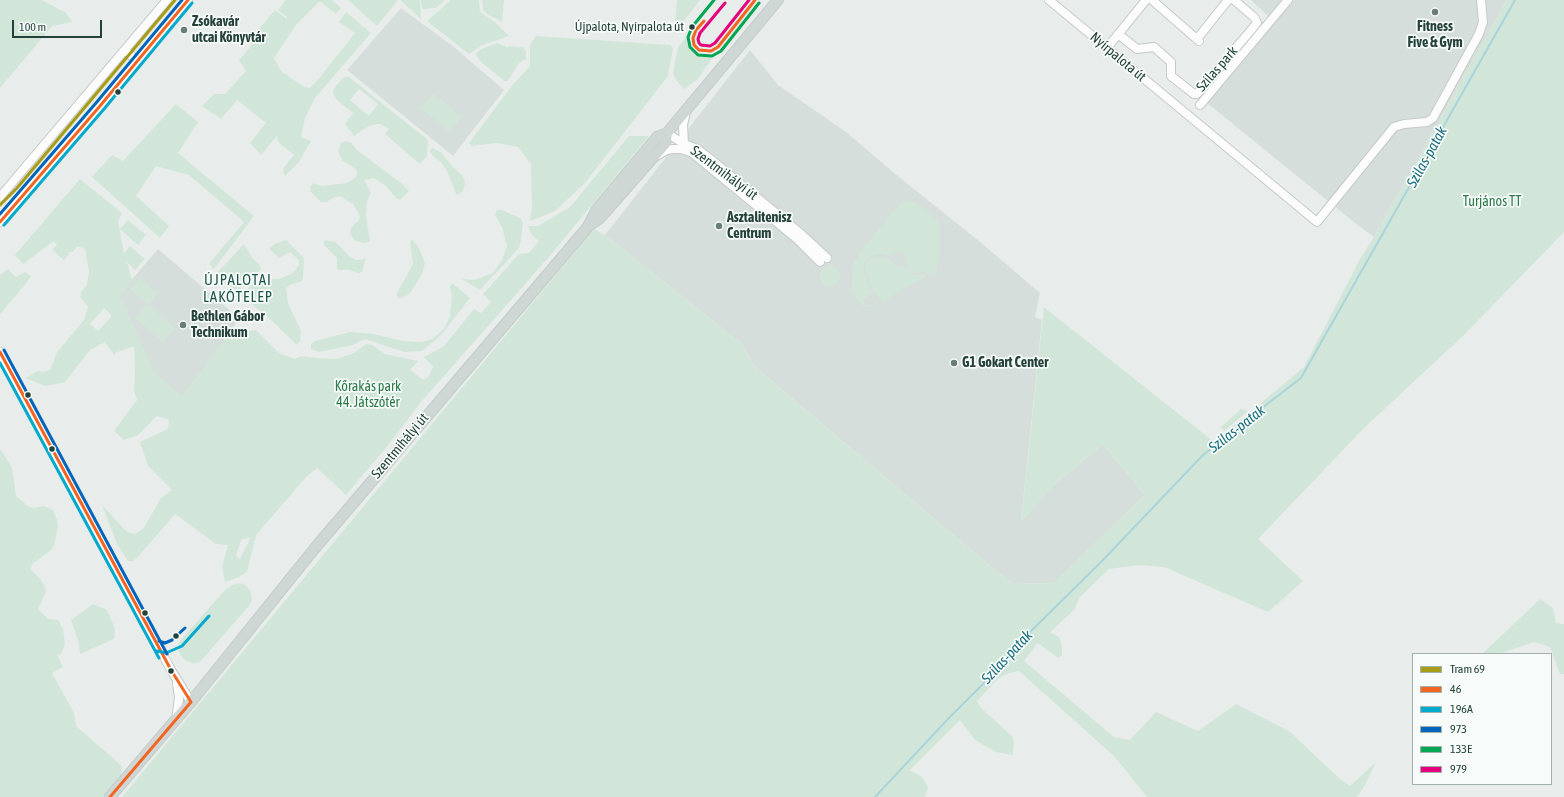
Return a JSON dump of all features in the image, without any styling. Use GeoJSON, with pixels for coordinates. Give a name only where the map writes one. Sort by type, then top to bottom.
{"type":"FeatureCollection","features":[{"type":"Feature","properties":{"kind":"main road","name":"Szentmihályi út"},"geometry":{"type":"LineString","coordinates":[[587,228],[597,209],[657,137],[667,132],[778,0]]}},
{"type":"Feature","properties":{"kind":"main road","name":"Szentmihályi út"},"geometry":{"type":"LineString","coordinates":[[110,797],[191,702],[314,548],[587,228],[600,218],[665,144],[667,132]]}},
{"type":"Feature","properties":{"kind":"street"},"geometry":{"type":"LineString","coordinates":[[0,197],[167,0]]}},
{"type":"Feature","properties":{"kind":"street"},"geometry":{"type":"LineString","coordinates":[[0,222],[100,106],[188,0]]}},
{"type":"Feature","properties":{"kind":"street","name":"Nyírpalota út"},"geometry":{"type":"LineString","coordinates":[[1049,0],[1317,222],[1394,127],[1404,124],[1427,122],[1433,118],[1479,34],[1483,22],[1481,0]]}},
{"type":"Feature","properties":{"kind":"street"},"geometry":{"type":"LineString","coordinates":[[1107,48],[1146,0]]}},
{"type":"Feature","properties":{"kind":"street"},"geometry":{"type":"LineString","coordinates":[[1152,0],[1198,40],[1228,0]]}},
{"type":"Feature","properties":{"kind":"street","name":"Szilas park"},"geometry":{"type":"LineString","coordinates":[[1118,34],[1137,49],[1154,47],[1171,62],[1171,76],[1194,94],[1197,94],[1257,22],[1255,18],[1234,0]]}},
{"type":"Feature","properties":{"kind":"street"},"geometry":{"type":"LineString","coordinates":[[1200,105],[1288,0]]}},
{"type":"Feature","properties":{"kind":"street"},"geometry":{"type":"LineString","coordinates":[[125,50],[136,61]]}},
{"type":"Feature","properties":{"kind":"street"},"geometry":{"type":"LineString","coordinates":[[684,144],[683,125],[687,108]]}},
{"type":"Feature","properties":{"kind":"street"},"geometry":{"type":"LineString","coordinates":[[667,132],[684,144]]}},
{"type":"Feature","properties":{"kind":"street","name":"Szentmihályi út"},"geometry":{"type":"LineString","coordinates":[[684,144],[697,149],[713,161],[800,233],[824,260],[691,152],[684,144]]}},
{"type":"Feature","properties":{"kind":"street"},"geometry":{"type":"LineString","coordinates":[[653,158],[667,150],[673,149],[681,149],[691,152]]}},
{"type":"Feature","properties":{"kind":"street"},"geometry":{"type":"LineString","coordinates":[[0,352],[176,680],[191,702]]}},
{"type":"Feature","properties":{"kind":"street"},"geometry":{"type":"LineString","coordinates":[[176,680],[179,698],[176,720]]}},
{"type":"Feature","properties":{"kind":"shaded area"},"geometry":{"type":"Polygon","coordinates":[[[1251,0],[1507,0],[1374,237],[1201,98],[1268,16],[1251,0]]]}},
{"type":"Feature","properties":{"kind":"shaded area"},"geometry":{"type":"Polygon","coordinates":[[[401,8],[454,47],[504,90],[453,156],[347,70],[401,8]]]}},
{"type":"Feature","properties":{"kind":"shaded area"},"geometry":{"type":"Polygon","coordinates":[[[750,50],[778,85],[846,132],[1040,293],[1035,317],[1042,320],[1021,521],[1055,484],[1103,444],[1145,495],[1054,583],[1014,584],[996,571],[755,367],[742,344],[605,235],[750,50]]]}},
{"type":"Feature","properties":{"kind":"shaded area","name":"Bethlen Gábor Technikum"},"geometry":{"type":"Polygon","coordinates":[[[158,249],[240,319],[223,339],[228,344],[182,399],[154,374],[118,296],[158,249]]]}},
{"type":"Feature","properties":{"kind":"green space"},"geometry":{"type":"Polygon","coordinates":[[[0,0],[42,0],[66,13],[72,22],[52,26],[0,88],[0,0]]]}},
{"type":"Feature","properties":{"kind":"green space"},"geometry":{"type":"Polygon","coordinates":[[[286,0],[332,0],[341,8],[336,14],[320,1],[296,25],[274,58],[281,71],[303,86],[309,88],[316,82],[355,33],[339,22],[346,12],[371,33],[315,98],[305,118],[301,137],[311,141],[299,162],[285,176],[283,171],[284,167],[294,155],[278,142],[277,136],[261,155],[250,143],[266,123],[237,100],[221,119],[202,106],[214,94],[225,94],[246,71],[239,60],[252,45],[249,41],[275,10],[287,19],[287,17],[278,10],[286,0]]]}},
{"type":"Feature","properties":{"kind":"green space"},"geometry":{"type":"Polygon","coordinates":[[[348,0],[398,0],[377,26],[348,0]]]}},
{"type":"Feature","properties":{"kind":"green space"},"geometry":{"type":"Polygon","coordinates":[[[400,0],[420,0],[421,19],[400,0]]]}},
{"type":"Feature","properties":{"kind":"green space"},"geometry":{"type":"Polygon","coordinates":[[[421,0],[445,0],[436,8],[422,9],[421,0]]]}},
{"type":"Feature","properties":{"kind":"green space"},"geometry":{"type":"Polygon","coordinates":[[[451,0],[479,0],[480,12],[495,22],[509,36],[482,45],[469,54],[427,21],[451,0]]]}},
{"type":"Feature","properties":{"kind":"green space"},"geometry":{"type":"Polygon","coordinates":[[[482,0],[504,0],[502,22],[487,14],[483,10],[482,0]]]}},
{"type":"Feature","properties":{"kind":"green space"},"geometry":{"type":"Polygon","coordinates":[[[677,0],[700,0],[674,34],[677,0]]]}},
{"type":"Feature","properties":{"kind":"green space","name":"Turjános TT"},"geometry":{"type":"Polygon","coordinates":[[[1507,0],[1564,0],[1564,232],[1465,334],[1365,427],[1258,539],[1303,581],[1268,612],[1164,567],[1139,565],[1109,569],[1079,598],[1075,609],[1050,632],[1059,637],[1062,647],[1062,655],[1058,658],[1038,643],[1024,661],[1114,737],[1130,740],[1156,712],[1198,731],[1236,704],[1289,731],[1340,779],[1350,786],[1376,762],[1364,787],[1357,797],[1147,797],[1115,757],[1019,671],[1009,673],[998,679],[977,701],[981,708],[1012,736],[1014,741],[1013,755],[996,752],[975,740],[960,720],[910,770],[922,777],[928,787],[925,797],[122,797],[594,229],[605,235],[742,344],[755,367],[996,571],[1014,584],[1054,583],[1145,495],[1103,444],[1055,484],[1021,522],[1044,307],[1214,442],[1304,367],[1360,259],[1374,237],[1507,0]]]}},
{"type":"Feature","properties":{"kind":"green space"},"geometry":{"type":"Polygon","coordinates":[[[688,35],[690,49],[695,55],[712,55],[711,60],[698,79],[684,89],[676,80],[673,73],[678,47],[688,35]]]}},
{"type":"Feature","properties":{"kind":"green space"},"geometry":{"type":"Polygon","coordinates":[[[536,36],[670,45],[673,48],[668,76],[585,183],[555,211],[530,221],[532,209],[531,164],[518,147],[497,143],[472,146],[469,143],[511,87],[530,66],[530,45],[536,36]]]}},
{"type":"Feature","properties":{"kind":"green space"},"geometry":{"type":"Polygon","coordinates":[[[497,43],[507,47],[523,47],[526,52],[526,59],[519,63],[508,81],[504,81],[481,62],[476,55],[477,52],[482,49],[497,43]]]}},
{"type":"Feature","properties":{"kind":"green space"},"geometry":{"type":"Polygon","coordinates":[[[344,77],[349,77],[428,140],[427,156],[420,164],[385,134],[389,129],[381,124],[367,127],[354,136],[345,124],[353,113],[337,100],[333,93],[334,88],[344,77]],[[359,89],[350,100],[369,116],[378,104],[359,89]]]}},
{"type":"Feature","properties":{"kind":"green space"},"geometry":{"type":"Polygon","coordinates":[[[433,93],[462,117],[449,132],[421,108],[433,93]]]}},
{"type":"Feature","properties":{"kind":"green space"},"geometry":{"type":"Polygon","coordinates":[[[176,104],[198,122],[178,153],[254,216],[214,269],[209,264],[244,222],[189,175],[156,166],[136,196],[169,226],[160,238],[92,177],[112,155],[123,161],[176,104]]]}},
{"type":"Feature","properties":{"kind":"green space","name":"Kőrakás park 44. Játszótér"},"geometry":{"type":"Polygon","coordinates":[[[629,136],[649,136],[548,258],[421,402],[389,444],[346,495],[317,468],[307,476],[256,535],[247,572],[237,578],[225,582],[222,567],[228,545],[216,544],[175,514],[133,561],[128,561],[117,544],[102,505],[125,530],[135,534],[143,529],[161,498],[172,490],[148,466],[140,442],[168,429],[169,420],[157,416],[138,435],[124,440],[114,431],[137,400],[134,391],[134,346],[115,353],[115,356],[105,342],[90,350],[65,382],[46,386],[25,378],[38,371],[43,372],[50,370],[57,352],[84,320],[88,307],[80,297],[81,292],[87,285],[89,272],[85,249],[77,246],[73,252],[68,252],[69,254],[64,260],[52,250],[57,245],[54,241],[23,264],[15,255],[80,179],[122,213],[118,221],[124,253],[130,246],[145,259],[135,270],[127,262],[132,280],[120,296],[155,374],[182,396],[230,333],[240,339],[248,331],[256,330],[279,353],[295,359],[301,356],[336,359],[354,353],[366,344],[372,345],[385,354],[418,361],[410,370],[423,380],[428,377],[433,367],[424,357],[444,346],[474,309],[481,313],[491,302],[483,294],[519,254],[529,253],[539,241],[532,235],[528,226],[538,226],[570,207],[629,136]],[[104,308],[90,324],[98,331],[112,316],[104,308]],[[251,537],[241,540],[236,556],[240,559],[251,537]]]}},
{"type":"Feature","properties":{"kind":"green space"},"geometry":{"type":"Polygon","coordinates":[[[346,141],[351,143],[358,151],[401,183],[409,191],[400,200],[396,198],[386,186],[374,178],[364,180],[371,193],[367,201],[366,216],[370,241],[365,243],[355,241],[350,233],[351,228],[360,217],[353,204],[340,196],[326,202],[321,202],[311,192],[310,187],[313,183],[322,186],[347,183],[355,178],[357,173],[356,169],[343,161],[338,152],[341,143],[346,141]]]}},
{"type":"Feature","properties":{"kind":"green space"},"geometry":{"type":"Polygon","coordinates":[[[433,148],[442,153],[450,164],[463,176],[465,183],[463,191],[459,194],[456,194],[447,171],[441,162],[433,156],[430,151],[433,148]]]}},
{"type":"Feature","properties":{"kind":"green space"},"geometry":{"type":"Polygon","coordinates":[[[909,201],[918,204],[939,221],[939,258],[936,273],[930,275],[925,271],[917,273],[912,272],[908,268],[907,258],[901,252],[889,256],[880,254],[871,256],[864,261],[863,270],[871,293],[863,300],[865,305],[868,306],[877,302],[878,303],[869,307],[863,306],[855,296],[852,288],[853,265],[862,250],[899,205],[903,202],[909,201]]]}},
{"type":"Feature","properties":{"kind":"green space"},"geometry":{"type":"Polygon","coordinates":[[[497,210],[502,210],[520,218],[523,222],[521,240],[519,248],[480,290],[462,279],[474,280],[493,273],[502,260],[507,246],[502,227],[495,215],[497,210]]]}},
{"type":"Feature","properties":{"kind":"green space"},"geometry":{"type":"Polygon","coordinates":[[[128,220],[146,235],[138,245],[120,229],[128,220]]]}},
{"type":"Feature","properties":{"kind":"green space"},"geometry":{"type":"Polygon","coordinates":[[[285,240],[304,258],[303,279],[300,282],[286,288],[288,303],[301,331],[300,341],[297,345],[270,319],[215,275],[244,244],[261,269],[258,273],[245,275],[239,281],[238,284],[242,290],[247,290],[254,282],[279,279],[293,273],[299,265],[299,260],[290,252],[279,258],[269,249],[275,244],[285,240]]]}},
{"type":"Feature","properties":{"kind":"green space"},"geometry":{"type":"Polygon","coordinates":[[[324,240],[336,242],[350,257],[356,260],[366,258],[362,272],[359,273],[349,270],[339,270],[337,268],[337,258],[324,245],[324,240]]]}},
{"type":"Feature","properties":{"kind":"green space"},"geometry":{"type":"Polygon","coordinates":[[[413,240],[419,248],[425,263],[422,274],[411,292],[404,297],[399,298],[396,295],[413,264],[410,241],[413,240]]]}},
{"type":"Feature","properties":{"kind":"green space"},"geometry":{"type":"Polygon","coordinates":[[[873,257],[886,257],[897,266],[904,267],[912,274],[924,274],[927,276],[883,302],[873,290],[865,269],[867,261],[873,257]]]}},
{"type":"Feature","properties":{"kind":"green space"},"geometry":{"type":"Polygon","coordinates":[[[830,266],[837,269],[840,276],[837,283],[830,286],[823,283],[820,276],[823,269],[830,266]]]}},
{"type":"Feature","properties":{"kind":"green space"},"geometry":{"type":"Polygon","coordinates":[[[8,269],[16,277],[25,272],[31,276],[0,314],[0,275],[8,269]]]}},
{"type":"Feature","properties":{"kind":"green space"},"geometry":{"type":"Polygon","coordinates":[[[140,278],[158,293],[148,305],[175,328],[163,342],[135,318],[147,304],[130,289],[140,278]]]}},
{"type":"Feature","properties":{"kind":"green space"},"geometry":{"type":"Polygon","coordinates":[[[452,283],[470,298],[442,334],[422,351],[404,352],[365,339],[353,345],[319,352],[311,349],[311,344],[315,341],[350,332],[374,334],[402,341],[422,342],[432,339],[444,329],[450,316],[452,296],[450,287],[452,283]]]}},
{"type":"Feature","properties":{"kind":"green space"},"geometry":{"type":"Polygon","coordinates":[[[1241,409],[1248,411],[1224,431],[1221,427],[1241,409]]]}},
{"type":"Feature","properties":{"kind":"green space"},"geometry":{"type":"Polygon","coordinates":[[[0,449],[12,467],[16,496],[29,507],[34,508],[44,506],[53,510],[57,519],[58,526],[54,546],[32,564],[31,569],[41,580],[46,589],[38,609],[48,619],[58,620],[63,629],[65,644],[61,654],[57,655],[63,667],[52,673],[74,713],[76,726],[122,766],[121,776],[104,797],[0,797],[0,449]]]}},
{"type":"Feature","properties":{"kind":"green space"},"geometry":{"type":"Polygon","coordinates":[[[239,583],[246,585],[251,592],[252,600],[249,606],[200,662],[194,663],[186,661],[181,656],[178,649],[179,642],[224,591],[232,585],[239,583]]]}},
{"type":"Feature","properties":{"kind":"green space"},"geometry":{"type":"Polygon","coordinates":[[[1540,599],[1553,608],[1556,623],[1564,624],[1564,674],[1560,674],[1550,647],[1534,642],[1502,653],[1483,653],[1540,599]]]}},
{"type":"Feature","properties":{"kind":"green space"},"geometry":{"type":"Polygon","coordinates":[[[93,604],[107,610],[115,629],[114,639],[80,654],[79,644],[71,620],[93,604]]]}},
{"type":"Feature","properties":{"kind":"waterway","name":"Szilas-patak"},"geometry":{"type":"LineString","coordinates":[[875,797],[947,720],[996,671],[1026,636],[1103,560],[1202,456],[1301,378],[1515,0]]}},
{"type":"Feature","properties":{"kind":"tram line","name":"69"},"geometry":{"type":"LineString","coordinates":[[0,205],[17,188],[175,0]]}},
{"type":"Feature","properties":{"kind":"tram line"},"geometry":{"type":"LineString","coordinates":[[0,215],[48,156]]}},
{"type":"Feature","properties":{"kind":"transit line","name":"973"},"geometry":{"type":"LineString","coordinates":[[0,214],[96,103],[182,0]]}},
{"type":"Feature","properties":{"kind":"transit line","name":"46"},"geometry":{"type":"LineString","coordinates":[[0,222],[100,106],[188,0]]}},
{"type":"Feature","properties":{"kind":"transit line","name":"133E"},"geometry":{"type":"LineString","coordinates":[[714,0],[692,27],[688,37],[690,47],[698,55],[712,56],[721,51],[759,3]]}},
{"type":"Feature","properties":{"kind":"transit line","name":"979"},"geometry":{"type":"LineString","coordinates":[[725,3],[700,33],[698,39],[701,45],[710,46],[715,43],[749,0]]}},
{"type":"Feature","properties":{"kind":"transit line","name":"46"},"geometry":{"type":"LineString","coordinates":[[704,21],[696,30],[693,38],[694,45],[699,50],[711,51],[718,47],[755,0]]}},
{"type":"Feature","properties":{"kind":"transit line","name":"196A"},"geometry":{"type":"LineString","coordinates":[[4,225],[104,109],[192,3]]}},
{"type":"Feature","properties":{"kind":"transit line","name":"973"},"geometry":{"type":"LineString","coordinates":[[4,350],[167,654]]}},
{"type":"Feature","properties":{"kind":"transit line","name":"46"},"geometry":{"type":"LineString","coordinates":[[0,352],[171,670],[191,702],[110,797]]}},
{"type":"Feature","properties":{"kind":"transit line","name":"196A"},"geometry":{"type":"LineString","coordinates":[[0,363],[159,658]]}},
{"type":"Feature","properties":{"kind":"transit line","name":"196A"},"geometry":{"type":"LineString","coordinates":[[157,651],[166,653],[182,646],[209,616]]}},
{"type":"Feature","properties":{"kind":"transit line","name":"973"},"geometry":{"type":"LineString","coordinates":[[159,641],[165,643],[172,640],[185,628]]}},
{"type":"Feature","properties":{"kind":"place","name":"Fitness Five & Gym"},"geometry":{"type":"Point","coordinates":[1435,12]}},
{"type":"Feature","properties":{"kind":"place","name":"Újpalota, Nyírpalota út"},"geometry":{"type":"Point","coordinates":[692,27]}},
{"type":"Feature","properties":{"kind":"place","name":"Zsókavár utcai Könyvtár"},"geometry":{"type":"Point","coordinates":[184,30]}},
{"type":"Feature","properties":{"kind":"place","name":"Asztalitenisz Centrum"},"geometry":{"type":"Point","coordinates":[719,226]}},
{"type":"Feature","properties":{"kind":"place","name":"Bethlen Gábor Technikum"},"geometry":{"type":"Point","coordinates":[183,325]}},
{"type":"Feature","properties":{"kind":"place","name":"G1 Gokart Center"},"geometry":{"type":"Point","coordinates":[954,363]}},
{"type":"Feature","properties":{"kind":"district","name":"ÚJPALOTAI LAKÓTELEP"},"geometry":{"type":"Point","coordinates":[238,288]}}]}
